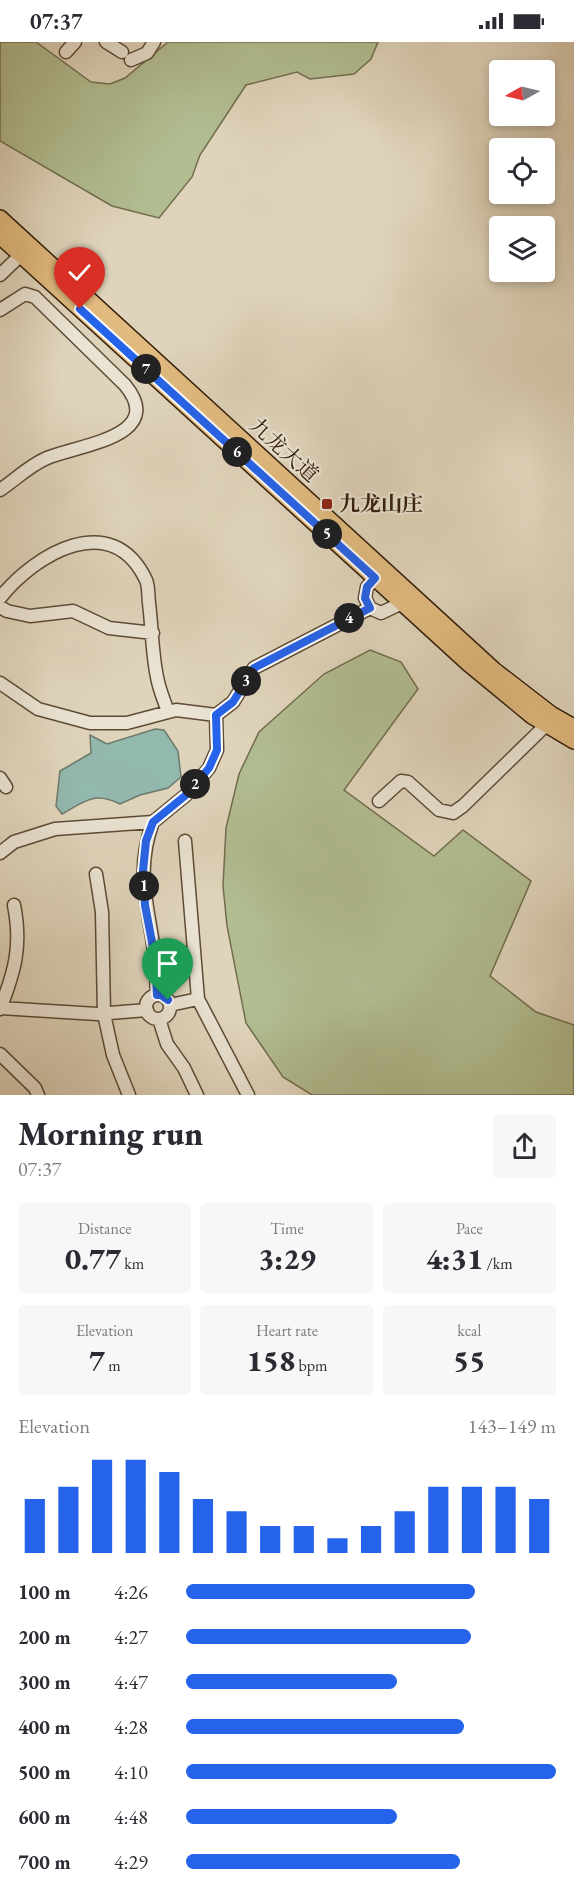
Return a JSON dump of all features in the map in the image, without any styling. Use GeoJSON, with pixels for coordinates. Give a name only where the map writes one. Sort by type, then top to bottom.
{"type":"FeatureCollection","features":[{"type":"Feature","properties":{"kind":"main road","name":"九龙大道"},"geometry":{"type":"LineString","coordinates":[[0,218],[26,250],[385,582],[513,687],[574,727]]}},
{"type":"Feature","properties":{"kind":"main road","name":"九龙大道"},"geometry":{"type":"LineString","coordinates":[[0,236],[26,250]]}},
{"type":"Feature","properties":{"kind":"main road","name":"九龙大道"},"geometry":{"type":"LineString","coordinates":[[385,582],[402,603],[502,692],[546,725],[574,741]]}},
{"type":"Feature","properties":{"kind":"street"},"geometry":{"type":"LineString","coordinates":[[66,52],[75,42]]}},
{"type":"Feature","properties":{"kind":"street"},"geometry":{"type":"LineString","coordinates":[[106,42],[126,56],[147,53],[154,42]]}},
{"type":"Feature","properties":{"kind":"street"},"geometry":{"type":"LineString","coordinates":[[0,275],[26,250]]}},
{"type":"Feature","properties":{"kind":"street"},"geometry":{"type":"LineString","coordinates":[[0,310],[25,294],[35,297],[125,385],[135,397],[137,415],[129,427],[114,436],[46,459],[0,490]]}},
{"type":"Feature","properties":{"kind":"street"},"geometry":{"type":"LineString","coordinates":[[0,598],[44,559],[67,546],[88,542],[103,543],[124,552],[147,582],[157,677],[168,712]]}},
{"type":"Feature","properties":{"kind":"street"},"geometry":{"type":"LineString","coordinates":[[385,582],[367,587],[365,598],[370,608],[381,612],[402,603]]}},
{"type":"Feature","properties":{"kind":"street"},"geometry":{"type":"LineString","coordinates":[[0,607],[7,611],[30,616],[73,611],[109,628],[153,633]]}},
{"type":"Feature","properties":{"kind":"street"},"geometry":{"type":"LineString","coordinates":[[0,684],[38,709],[90,723],[127,723],[176,710],[216,715],[233,702],[254,668],[370,608]]}},
{"type":"Feature","properties":{"kind":"street"},"geometry":{"type":"LineString","coordinates":[[157,995],[155,958],[145,905],[143,871],[146,841],[153,822],[186,795],[209,768],[217,750],[216,715]]}},
{"type":"Feature","properties":{"kind":"street"},"geometry":{"type":"LineString","coordinates":[[379,801],[401,781],[408,782],[439,810],[453,813],[546,725]]}},
{"type":"Feature","properties":{"kind":"street"},"geometry":{"type":"LineString","coordinates":[[0,853],[14,842],[55,829],[153,822]]}},
{"type":"Feature","properties":{"kind":"street"},"geometry":{"type":"LineString","coordinates":[[185,841],[198,999],[248,1095]]}},
{"type":"Feature","properties":{"kind":"street"},"geometry":{"type":"LineString","coordinates":[[96,874],[102,912],[104,1014],[113,1055],[129,1095]]}},
{"type":"Feature","properties":{"kind":"street"},"geometry":{"type":"LineString","coordinates":[[14,905],[17,921],[17,960],[0,1008],[104,1014],[147,1010]]}},
{"type":"Feature","properties":{"kind":"street"},"geometry":{"type":"LineString","coordinates":[[157,995],[165,997],[170,1005],[167,1015],[159,1019],[153,1017],[147,1010],[147,1002],[152,996],[157,995]]}},
{"type":"Feature","properties":{"kind":"street"},"geometry":{"type":"LineString","coordinates":[[170,1005],[198,999]]}},
{"type":"Feature","properties":{"kind":"street"},"geometry":{"type":"LineString","coordinates":[[159,1019],[167,1044],[184,1068],[197,1095]]}},
{"type":"Feature","properties":{"kind":"street"},"geometry":{"type":"LineString","coordinates":[[0,1054],[35,1088],[38,1095]]}},
{"type":"Feature","properties":{"kind":"green space"},"geometry":{"type":"Polygon","coordinates":[[[0,42],[36,42],[91,82],[110,84],[125,78],[168,42],[378,42],[371,59],[354,74],[310,79],[297,72],[246,85],[200,155],[192,177],[159,218],[112,206],[0,141],[0,42]]]}},
{"type":"Feature","properties":{"kind":"green space"},"geometry":{"type":"Polygon","coordinates":[[[370,650],[401,662],[418,689],[344,790],[434,856],[463,830],[531,881],[490,976],[536,1012],[574,1025],[574,1095],[312,1095],[283,1077],[246,1023],[227,926],[223,886],[226,828],[239,774],[259,732],[324,674],[370,650]]]}},
{"type":"Feature","properties":{"kind":"water"},"geometry":{"type":"Polygon","coordinates":[[[155,729],[164,730],[178,751],[181,777],[168,788],[140,795],[120,804],[103,798],[90,799],[62,814],[56,806],[60,771],[91,753],[90,735],[107,744],[155,729]]]}},
{"type":"Feature","properties":{"kind":"place","name":"九龙山庄"},"geometry":{"type":"Point","coordinates":[327,504]}},
{"type":"Feature","properties":{"kind":"route"},"geometry":{"type":"LineString","coordinates":[[80,309],[375,578],[367,587],[365,598],[370,608],[254,668],[233,702],[216,715],[217,750],[209,768],[186,795],[153,822],[146,841],[143,871],[145,905],[155,958],[157,995],[168,1000]]}}]}
